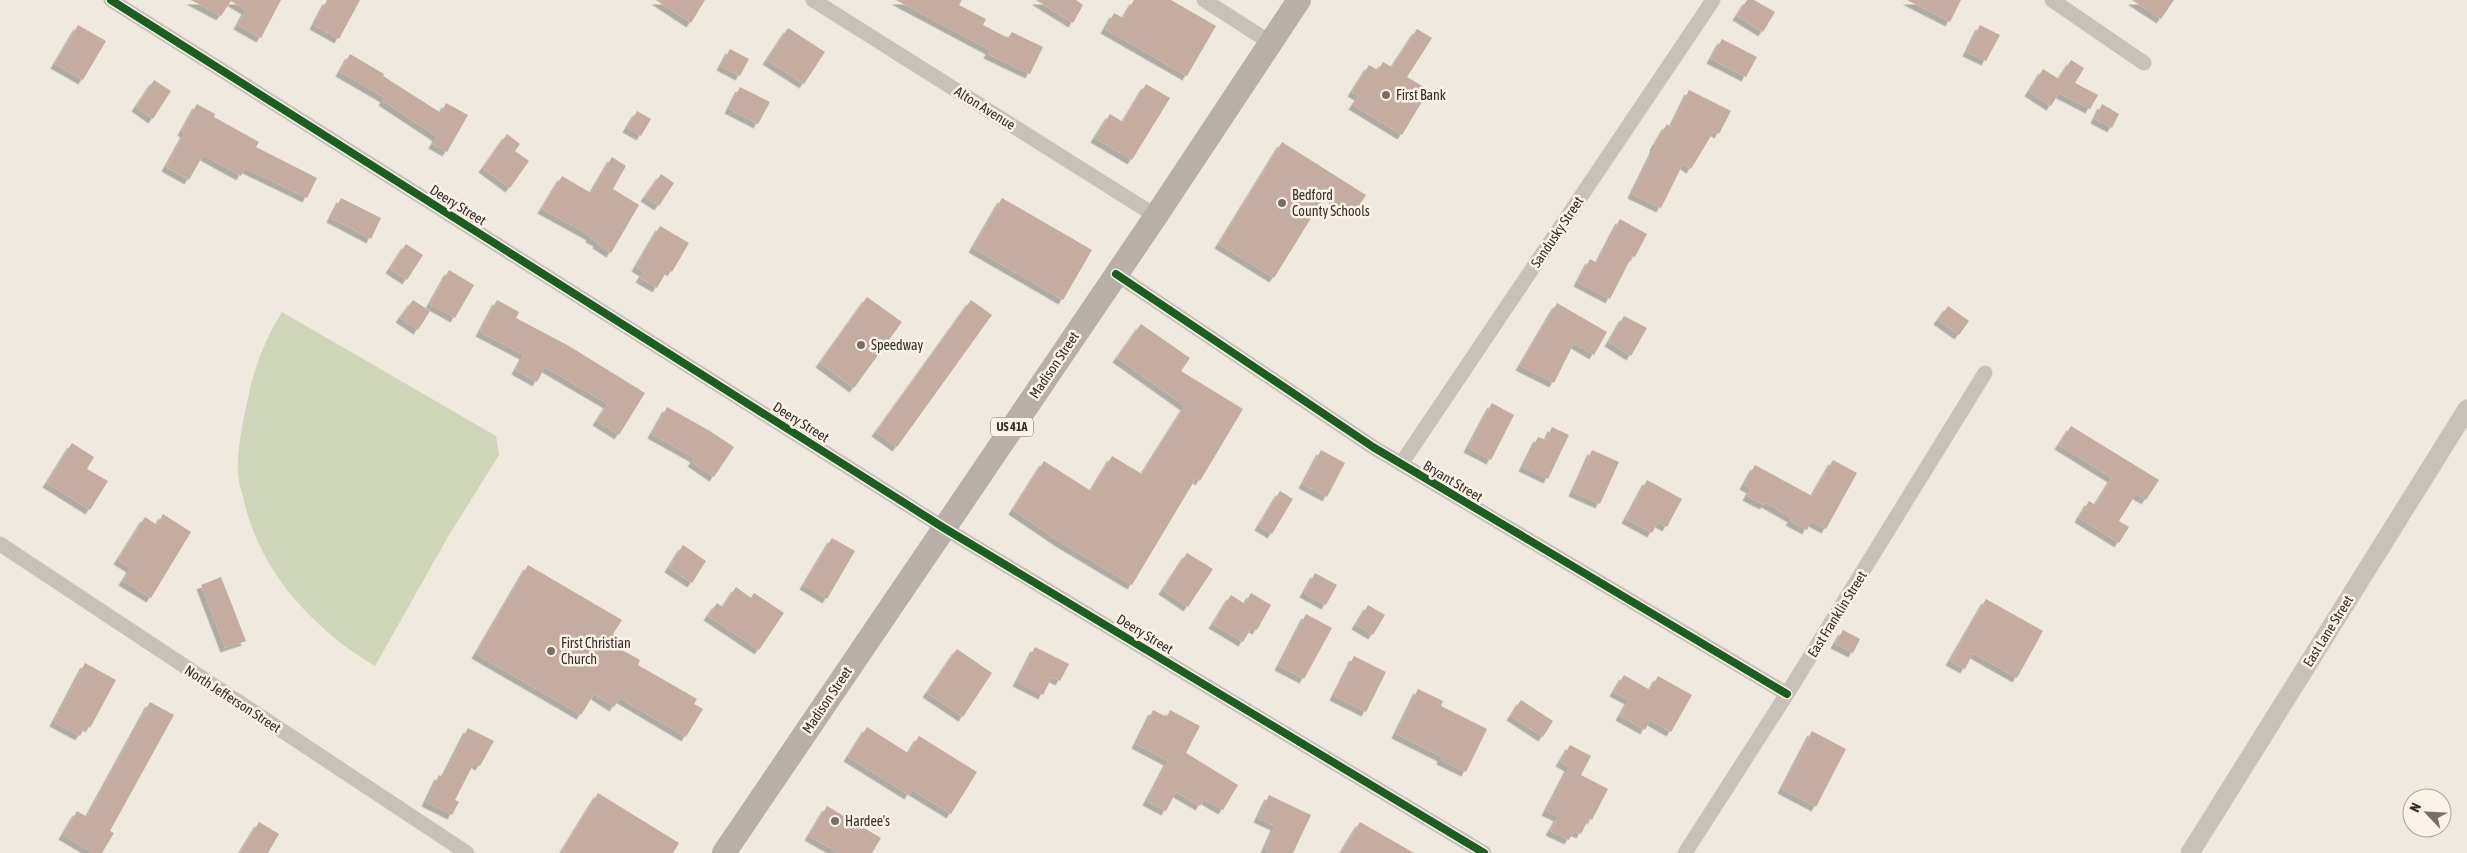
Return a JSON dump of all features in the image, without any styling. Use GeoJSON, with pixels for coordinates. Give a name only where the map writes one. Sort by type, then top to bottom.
{"type":"FeatureCollection","features":[{"type":"Feature","properties":{"kind":"main road","name":"Madison Street"},"geometry":{"type":"LineString","coordinates":[[724,853],[1156,216],[1299,0]]}},
{"type":"Feature","properties":{"kind":"street","name":"Deery Street"},"geometry":{"type":"LineString","coordinates":[[112,0],[944,528],[1484,853]]}},
{"type":"Feature","properties":{"kind":"street","name":"Alton Avenue"},"geometry":{"type":"LineString","coordinates":[[813,0],[1156,216]]}},
{"type":"Feature","properties":{"kind":"street"},"geometry":{"type":"LineString","coordinates":[[1204,0],[1271,43]]}},
{"type":"Feature","properties":{"kind":"street","name":"Sandusky Street"},"geometry":{"type":"LineString","coordinates":[[1401,464],[1713,0]]}},
{"type":"Feature","properties":{"kind":"street"},"geometry":{"type":"LineString","coordinates":[[2052,0],[2144,63]]}},
{"type":"Feature","properties":{"kind":"street","name":"Bryant Street"},"geometry":{"type":"LineString","coordinates":[[1116,274],[1401,464],[1787,694]]}},
{"type":"Feature","properties":{"kind":"street","name":"East Franklin Street"},"geometry":{"type":"LineString","coordinates":[[1685,853],[1787,694],[1985,373]]}},
{"type":"Feature","properties":{"kind":"street","name":"East Lane Street"},"geometry":{"type":"LineString","coordinates":[[2190,853],[2467,410]]}},
{"type":"Feature","properties":{"kind":"street","name":"North Jefferson Street"},"geometry":{"type":"LineString","coordinates":[[0,544],[467,853]]}},
{"type":"Feature","properties":{"kind":"green space"},"geometry":{"type":"Polygon","coordinates":[[[282,312],[496,436],[499,455],[449,535],[375,666],[330,634],[291,595],[275,573],[262,549],[251,524],[241,491],[238,474],[238,455],[249,393],[264,347],[282,312]]]}},
{"type":"Feature","properties":{"kind":"building"},"geometry":{"type":"Polygon","coordinates":[[[191,0],[281,0],[261,38],[238,25],[246,10],[231,1],[221,16],[191,0]]]}},
{"type":"Feature","properties":{"kind":"building"},"geometry":{"type":"Polygon","coordinates":[[[327,0],[360,0],[339,39],[314,25],[327,0]]]}},
{"type":"Feature","properties":{"kind":"building"},"geometry":{"type":"Polygon","coordinates":[[[656,0],[705,0],[691,23],[656,0]]]}},
{"type":"Feature","properties":{"kind":"building"},"geometry":{"type":"Polygon","coordinates":[[[896,0],[962,0],[959,5],[986,19],[983,25],[1008,38],[1012,32],[1043,47],[1030,74],[988,54],[990,50],[896,0]]]}},
{"type":"Feature","properties":{"kind":"building"},"geometry":{"type":"Polygon","coordinates":[[[1036,0],[1076,0],[1083,5],[1073,23],[1036,0]]]}},
{"type":"Feature","properties":{"kind":"building"},"geometry":{"type":"Polygon","coordinates":[[[1134,0],[1171,0],[1216,26],[1187,76],[1105,29],[1114,13],[1123,18],[1134,0]]]}},
{"type":"Feature","properties":{"kind":"building"},"geometry":{"type":"Polygon","coordinates":[[[1747,0],[1754,0],[1775,12],[1763,32],[1737,16],[1747,0]]]}},
{"type":"Feature","properties":{"kind":"building"},"geometry":{"type":"Polygon","coordinates":[[[1907,0],[1961,0],[1950,22],[1907,0]]]}},
{"type":"Feature","properties":{"kind":"building"},"geometry":{"type":"Polygon","coordinates":[[[2132,0],[2174,0],[2161,19],[2132,0]]]}},
{"type":"Feature","properties":{"kind":"building"},"geometry":{"type":"Polygon","coordinates":[[[78,25],[106,41],[83,80],[55,64],[78,25]]]}},
{"type":"Feature","properties":{"kind":"building"},"geometry":{"type":"Polygon","coordinates":[[[1980,25],[2000,35],[1986,61],[1967,52],[1980,25]]]}},
{"type":"Feature","properties":{"kind":"building"},"geometry":{"type":"Polygon","coordinates":[[[788,28],[825,52],[804,84],[767,60],[788,28]]]}},
{"type":"Feature","properties":{"kind":"building"},"geometry":{"type":"Polygon","coordinates":[[[1417,29],[1432,38],[1407,77],[1429,90],[1402,135],[1353,105],[1359,96],[1352,92],[1369,65],[1378,70],[1383,62],[1392,67],[1417,29]]]}},
{"type":"Feature","properties":{"kind":"building"},"geometry":{"type":"Polygon","coordinates":[[[1722,39],[1757,57],[1746,77],[1711,59],[1722,39]]]}},
{"type":"Feature","properties":{"kind":"building"},"geometry":{"type":"Polygon","coordinates":[[[730,49],[749,59],[740,76],[721,66],[730,49]]]}},
{"type":"Feature","properties":{"kind":"building"},"geometry":{"type":"Polygon","coordinates":[[[350,54],[384,74],[383,76],[441,113],[446,103],[468,115],[447,152],[433,144],[437,137],[383,101],[385,98],[340,72],[350,54]]]}},
{"type":"Feature","properties":{"kind":"building"},"geometry":{"type":"Polygon","coordinates":[[[2071,60],[2084,68],[2075,83],[2098,95],[2090,109],[2059,93],[2051,106],[2029,92],[2043,69],[2059,79],[2071,60]]]}},
{"type":"Feature","properties":{"kind":"building"},"geometry":{"type":"Polygon","coordinates":[[[154,80],[171,91],[153,119],[136,107],[154,80]]]}},
{"type":"Feature","properties":{"kind":"building"},"geometry":{"type":"Polygon","coordinates":[[[1146,84],[1170,98],[1132,160],[1095,138],[1110,114],[1123,122],[1146,84]]]}},
{"type":"Feature","properties":{"kind":"building"},"geometry":{"type":"Polygon","coordinates":[[[740,87],[770,102],[758,124],[729,109],[740,87]]]}},
{"type":"Feature","properties":{"kind":"building"},"geometry":{"type":"Polygon","coordinates":[[[1689,90],[1731,111],[1719,134],[1714,131],[1691,169],[1683,164],[1661,208],[1632,194],[1654,146],[1667,124],[1671,127],[1689,90]]]}},
{"type":"Feature","properties":{"kind":"building"},"geometry":{"type":"Polygon","coordinates":[[[197,104],[215,114],[214,117],[259,142],[256,147],[317,178],[307,198],[245,168],[241,176],[203,155],[189,180],[166,167],[185,133],[182,131],[197,104]]]}},
{"type":"Feature","properties":{"kind":"building"},"geometry":{"type":"Polygon","coordinates":[[[2102,104],[2119,114],[2112,128],[2095,119],[2102,104]]]}},
{"type":"Feature","properties":{"kind":"building"},"geometry":{"type":"Polygon","coordinates":[[[637,111],[651,119],[641,136],[627,128],[637,111]]]}},
{"type":"Feature","properties":{"kind":"building"},"geometry":{"type":"Polygon","coordinates":[[[507,134],[520,144],[515,151],[529,161],[510,188],[483,168],[507,134]]]}},
{"type":"Feature","properties":{"kind":"building","name":"Bedford County Schools"},"geometry":{"type":"Polygon","coordinates":[[[1282,142],[1366,195],[1355,212],[1326,194],[1274,278],[1219,244],[1282,142]]]}},
{"type":"Feature","properties":{"kind":"building"},"geometry":{"type":"Polygon","coordinates":[[[612,157],[626,166],[613,189],[639,205],[611,253],[597,244],[598,242],[590,238],[591,236],[542,209],[562,176],[591,193],[612,157]]]}},
{"type":"Feature","properties":{"kind":"building"},"geometry":{"type":"Polygon","coordinates":[[[661,174],[674,183],[659,206],[645,197],[661,174]]]}},
{"type":"Feature","properties":{"kind":"building"},"geometry":{"type":"Polygon","coordinates":[[[341,198],[381,218],[371,239],[331,218],[341,198]]]}},
{"type":"Feature","properties":{"kind":"building"},"geometry":{"type":"Polygon","coordinates":[[[1002,198],[1092,250],[1063,300],[973,248],[1002,198]]]}},
{"type":"Feature","properties":{"kind":"building"},"geometry":{"type":"Polygon","coordinates":[[[1620,219],[1647,234],[1635,257],[1632,256],[1610,299],[1578,282],[1590,259],[1597,263],[1620,219]]]}},
{"type":"Feature","properties":{"kind":"building"},"geometry":{"type":"Polygon","coordinates":[[[660,226],[689,243],[672,272],[668,269],[657,288],[640,278],[644,272],[636,267],[660,226]]]}},
{"type":"Feature","properties":{"kind":"building"},"geometry":{"type":"Polygon","coordinates":[[[406,244],[423,255],[407,280],[390,269],[406,244]]]}},
{"type":"Feature","properties":{"kind":"building"},"geometry":{"type":"Polygon","coordinates":[[[449,270],[474,285],[455,318],[430,304],[449,270]]]}},
{"type":"Feature","properties":{"kind":"building"},"geometry":{"type":"Polygon","coordinates":[[[867,297],[902,322],[854,388],[820,363],[867,297]]]}},
{"type":"Feature","properties":{"kind":"building"},"geometry":{"type":"Polygon","coordinates":[[[413,300],[430,311],[418,330],[400,318],[413,300]]]}},
{"type":"Feature","properties":{"kind":"building"},"geometry":{"type":"Polygon","coordinates":[[[497,300],[519,312],[516,318],[569,346],[645,393],[619,435],[597,421],[608,404],[545,367],[537,382],[516,370],[524,355],[480,332],[497,300]]]}},
{"type":"Feature","properties":{"kind":"building"},"geometry":{"type":"Polygon","coordinates":[[[971,300],[992,315],[897,447],[876,432],[971,300]]]}},
{"type":"Feature","properties":{"kind":"building"},"geometry":{"type":"Polygon","coordinates":[[[1557,303],[1607,332],[1594,355],[1574,343],[1554,383],[1520,366],[1557,303]]]}},
{"type":"Feature","properties":{"kind":"building"},"geometry":{"type":"Polygon","coordinates":[[[1948,306],[1969,321],[1959,335],[1938,320],[1948,306]]]}},
{"type":"Feature","properties":{"kind":"building"},"geometry":{"type":"Polygon","coordinates":[[[1624,316],[1647,328],[1631,356],[1609,342],[1624,316]]]}},
{"type":"Feature","properties":{"kind":"building"},"geometry":{"type":"Polygon","coordinates":[[[1141,324],[1190,358],[1181,371],[1243,409],[1200,481],[1196,478],[1132,585],[1060,542],[1013,510],[1044,461],[1091,491],[1112,456],[1142,474],[1185,406],[1117,358],[1141,324]]]}},
{"type":"Feature","properties":{"kind":"building"},"geometry":{"type":"Polygon","coordinates":[[[1492,403],[1514,415],[1491,460],[1468,448],[1492,403]]]}},
{"type":"Feature","properties":{"kind":"building"},"geometry":{"type":"Polygon","coordinates":[[[667,407],[734,447],[714,477],[692,462],[695,458],[652,434],[667,407]]]}},
{"type":"Feature","properties":{"kind":"building"},"geometry":{"type":"Polygon","coordinates":[[[2071,426],[2159,480],[2146,500],[2136,494],[2119,521],[2129,527],[2119,543],[2079,518],[2089,501],[2095,505],[2112,478],[2059,445],[2071,426]]]}},
{"type":"Feature","properties":{"kind":"building"},"geometry":{"type":"Polygon","coordinates":[[[1552,427],[1569,435],[1548,479],[1523,467],[1538,437],[1546,440],[1552,427]]]}},
{"type":"Feature","properties":{"kind":"building"},"geometry":{"type":"Polygon","coordinates":[[[72,443],[94,457],[87,469],[108,481],[90,510],[47,483],[72,443]]]}},
{"type":"Feature","properties":{"kind":"building"},"geometry":{"type":"Polygon","coordinates":[[[1321,450],[1345,463],[1327,497],[1303,484],[1321,450]]]}},
{"type":"Feature","properties":{"kind":"building"},"geometry":{"type":"Polygon","coordinates":[[[1592,450],[1619,462],[1600,504],[1573,492],[1592,450]]]}},
{"type":"Feature","properties":{"kind":"building"},"geometry":{"type":"Polygon","coordinates":[[[1833,460],[1857,473],[1826,529],[1811,521],[1807,530],[1790,521],[1792,518],[1766,503],[1764,505],[1747,496],[1751,489],[1744,485],[1755,465],[1812,496],[1833,460]]]}},
{"type":"Feature","properties":{"kind":"building"},"geometry":{"type":"Polygon","coordinates":[[[1647,480],[1682,499],[1667,527],[1658,522],[1652,533],[1626,519],[1647,480]]]}},
{"type":"Feature","properties":{"kind":"building"},"geometry":{"type":"Polygon","coordinates":[[[1280,491],[1293,499],[1272,534],[1259,526],[1280,491]]]}},
{"type":"Feature","properties":{"kind":"building"},"geometry":{"type":"Polygon","coordinates":[[[163,514],[191,532],[151,598],[123,581],[131,568],[118,560],[145,517],[157,525],[163,514]]]}},
{"type":"Feature","properties":{"kind":"building"},"geometry":{"type":"Polygon","coordinates":[[[832,538],[855,551],[827,599],[804,585],[832,538]]]}},
{"type":"Feature","properties":{"kind":"building"},"geometry":{"type":"Polygon","coordinates":[[[683,545],[706,561],[692,583],[669,568],[683,545]]]}},
{"type":"Feature","properties":{"kind":"building"},"geometry":{"type":"Polygon","coordinates":[[[1187,553],[1213,569],[1188,607],[1163,590],[1187,553]]]}},
{"type":"Feature","properties":{"kind":"building","name":"First Christian Church"},"geometry":{"type":"Polygon","coordinates":[[[528,565],[622,620],[613,634],[624,641],[620,649],[640,660],[638,665],[697,699],[694,704],[703,709],[686,737],[620,698],[614,707],[594,694],[581,715],[476,654],[528,565]]]}},
{"type":"Feature","properties":{"kind":"building"},"geometry":{"type":"Polygon","coordinates":[[[1315,573],[1337,585],[1326,605],[1304,593],[1315,573]]]}},
{"type":"Feature","properties":{"kind":"building"},"geometry":{"type":"Polygon","coordinates":[[[221,577],[246,641],[225,648],[201,585],[221,577]]]}},
{"type":"Feature","properties":{"kind":"building"},"geometry":{"type":"Polygon","coordinates":[[[736,587],[751,598],[754,593],[784,613],[759,650],[708,616],[717,603],[723,607],[736,587]]]}},
{"type":"Feature","properties":{"kind":"building"},"geometry":{"type":"Polygon","coordinates":[[[1251,593],[1271,605],[1257,630],[1252,627],[1243,642],[1213,624],[1231,595],[1245,604],[1251,593]]]}},
{"type":"Feature","properties":{"kind":"building"},"geometry":{"type":"Polygon","coordinates":[[[1986,599],[2043,631],[2017,678],[1973,653],[1965,669],[1950,661],[1986,599]]]}},
{"type":"Feature","properties":{"kind":"building"},"geometry":{"type":"Polygon","coordinates":[[[1368,605],[1385,615],[1373,635],[1356,625],[1368,605]]]}},
{"type":"Feature","properties":{"kind":"building"},"geometry":{"type":"Polygon","coordinates":[[[1306,614],[1332,628],[1304,679],[1279,666],[1306,614]]]}},
{"type":"Feature","properties":{"kind":"building"},"geometry":{"type":"Polygon","coordinates":[[[1843,630],[1860,639],[1853,653],[1835,644],[1843,630]]]}},
{"type":"Feature","properties":{"kind":"building"},"geometry":{"type":"Polygon","coordinates":[[[1035,647],[1069,664],[1060,681],[1052,677],[1043,695],[1017,682],[1035,647]]]}},
{"type":"Feature","properties":{"kind":"building"},"geometry":{"type":"Polygon","coordinates":[[[957,649],[992,673],[963,717],[927,693],[957,649]]]}},
{"type":"Feature","properties":{"kind":"building"},"geometry":{"type":"Polygon","coordinates":[[[1354,656],[1386,672],[1366,712],[1334,696],[1354,656]]]}},
{"type":"Feature","properties":{"kind":"building"},"geometry":{"type":"Polygon","coordinates":[[[85,663],[116,680],[90,728],[86,725],[80,736],[54,722],[85,663]]]}},
{"type":"Feature","properties":{"kind":"building"},"geometry":{"type":"Polygon","coordinates":[[[1624,675],[1650,690],[1658,676],[1692,695],[1671,732],[1650,720],[1645,730],[1620,716],[1629,700],[1614,692],[1624,675]]]}},
{"type":"Feature","properties":{"kind":"building"},"geometry":{"type":"Polygon","coordinates":[[[1418,689],[1443,701],[1441,706],[1487,729],[1466,772],[1441,760],[1442,757],[1396,734],[1418,689]]]}},
{"type":"Feature","properties":{"kind":"building"},"geometry":{"type":"Polygon","coordinates":[[[1521,700],[1553,721],[1543,737],[1511,716],[1521,700]]]}},
{"type":"Feature","properties":{"kind":"building"},"geometry":{"type":"Polygon","coordinates":[[[150,702],[174,715],[110,831],[114,833],[102,853],[93,853],[63,835],[77,811],[87,817],[150,702]]]}},
{"type":"Feature","properties":{"kind":"building"},"geometry":{"type":"Polygon","coordinates":[[[1153,710],[1167,717],[1170,710],[1200,726],[1186,753],[1238,785],[1223,810],[1204,799],[1200,806],[1176,792],[1166,811],[1147,801],[1168,761],[1136,744],[1153,710]]]}},
{"type":"Feature","properties":{"kind":"building"},"geometry":{"type":"Polygon","coordinates":[[[867,727],[908,753],[919,736],[977,772],[951,814],[912,790],[909,795],[848,757],[867,727]]]}},
{"type":"Feature","properties":{"kind":"building"},"geometry":{"type":"Polygon","coordinates":[[[468,728],[494,741],[480,766],[474,763],[455,800],[459,802],[452,815],[426,802],[439,775],[443,777],[468,728]]]}},
{"type":"Feature","properties":{"kind":"building"},"geometry":{"type":"Polygon","coordinates":[[[1812,731],[1846,749],[1816,807],[1782,789],[1812,731]]]}},
{"type":"Feature","properties":{"kind":"building"},"geometry":{"type":"Polygon","coordinates":[[[1570,745],[1591,756],[1581,775],[1608,789],[1592,820],[1589,818],[1581,834],[1574,831],[1569,840],[1550,831],[1558,817],[1546,811],[1569,767],[1560,762],[1570,745]]]}},
{"type":"Feature","properties":{"kind":"building"},"geometry":{"type":"Polygon","coordinates":[[[598,793],[679,843],[673,853],[561,853],[598,793]]]}},
{"type":"Feature","properties":{"kind":"building"},"geometry":{"type":"Polygon","coordinates":[[[1269,795],[1311,815],[1293,853],[1274,853],[1265,849],[1275,826],[1258,818],[1269,795]]]}},
{"type":"Feature","properties":{"kind":"building","name":"Hardee's"},"geometry":{"type":"Polygon","coordinates":[[[827,806],[881,838],[872,853],[839,853],[809,836],[827,806]]]}},
{"type":"Feature","properties":{"kind":"building"},"geometry":{"type":"Polygon","coordinates":[[[259,822],[279,834],[268,853],[240,853],[259,822]]]}},
{"type":"Feature","properties":{"kind":"building"},"geometry":{"type":"Polygon","coordinates":[[[1360,822],[1414,853],[1341,853],[1360,822]]]}},
{"type":"Feature","properties":{"kind":"cycle path"},"geometry":{"type":"LineString","coordinates":[[111,0],[944,528],[1484,853]]}},
{"type":"Feature","properties":{"kind":"cycle path"},"geometry":{"type":"LineString","coordinates":[[1116,274],[1373,447],[1787,694]]}},
{"type":"Feature","properties":{"kind":"place","name":"First Bank"},"geometry":{"type":"Point","coordinates":[1386,95]}},
{"type":"Feature","properties":{"kind":"place","name":"Bedford County Schools"},"geometry":{"type":"Point","coordinates":[1282,203]}},
{"type":"Feature","properties":{"kind":"place","name":"Speedway"},"geometry":{"type":"Point","coordinates":[861,345]}},
{"type":"Feature","properties":{"kind":"place","name":"First Christian Church"},"geometry":{"type":"Point","coordinates":[551,651]}},
{"type":"Feature","properties":{"kind":"place","name":"Hardee's"},"geometry":{"type":"Point","coordinates":[835,821]}}]}
